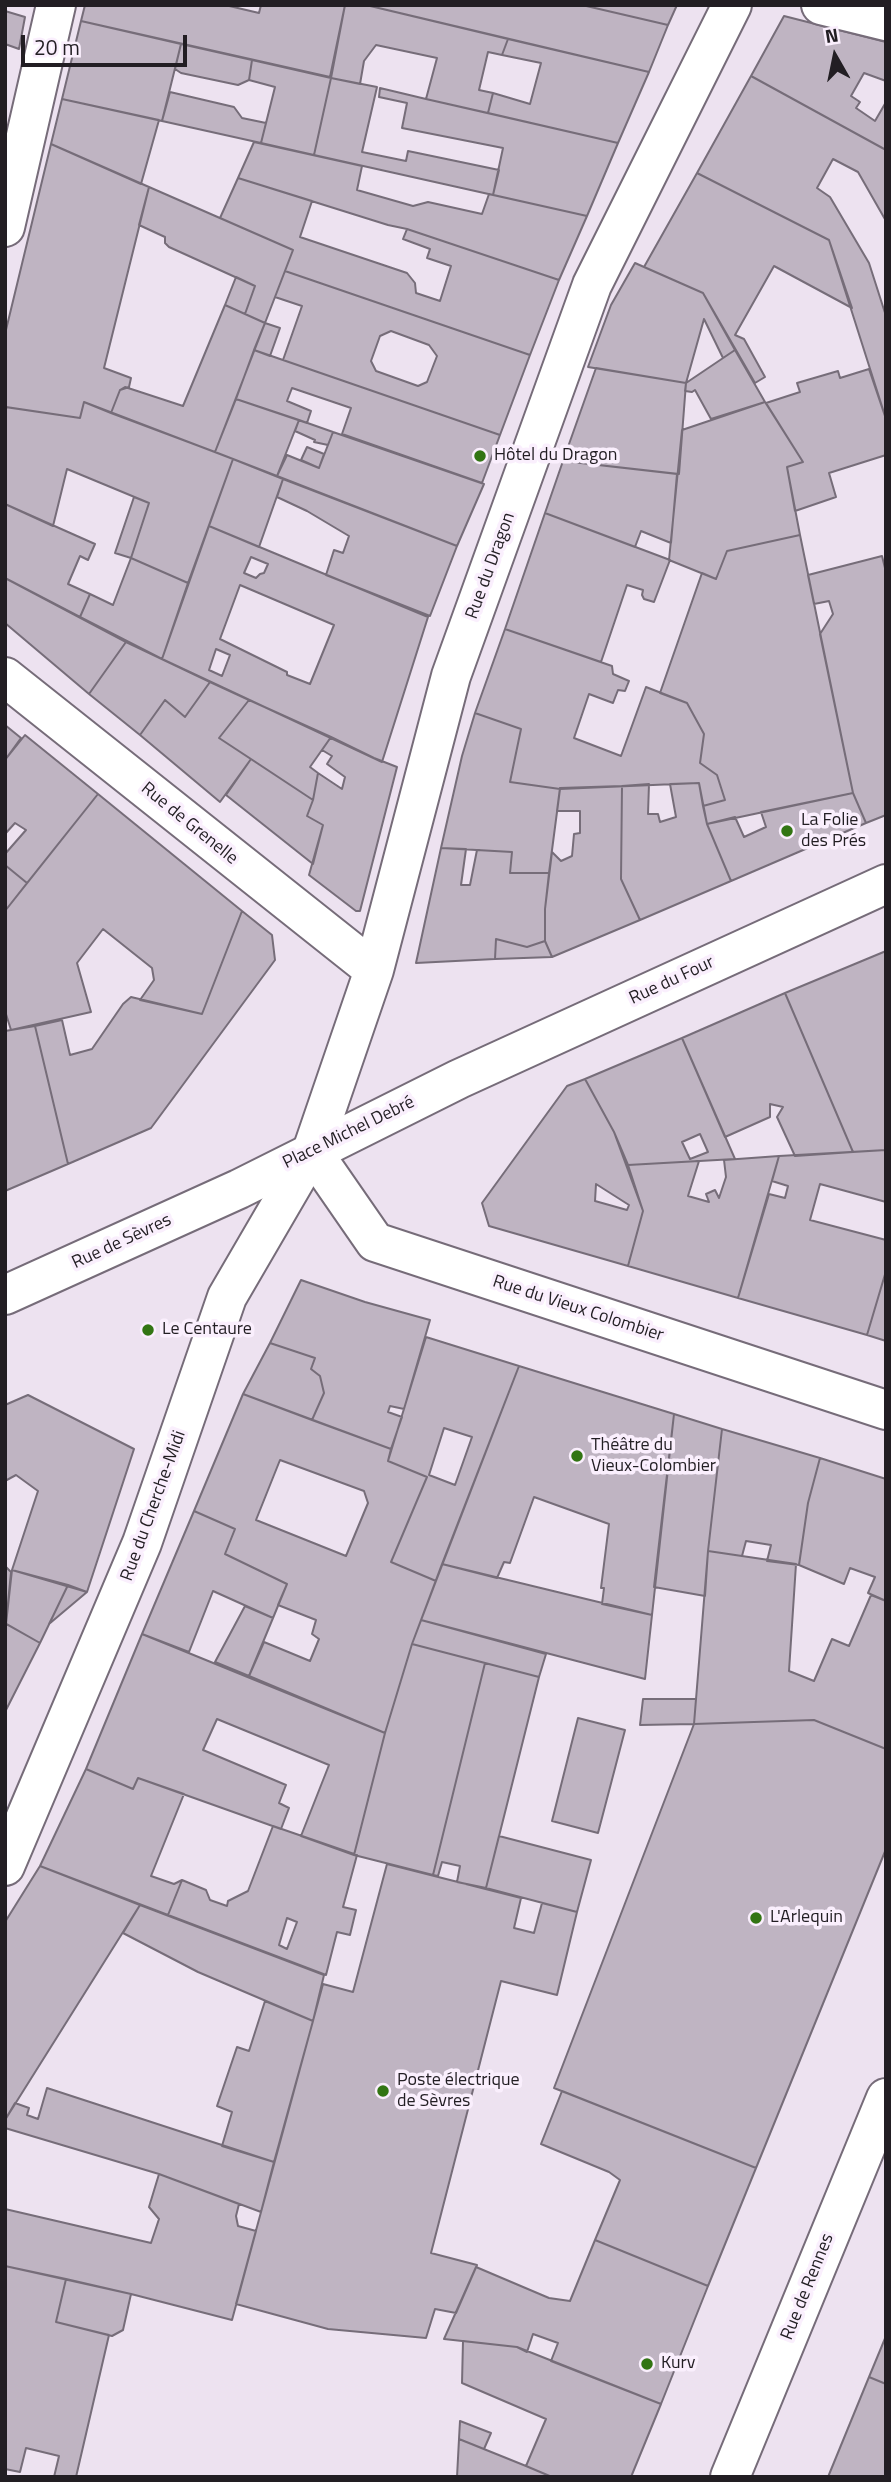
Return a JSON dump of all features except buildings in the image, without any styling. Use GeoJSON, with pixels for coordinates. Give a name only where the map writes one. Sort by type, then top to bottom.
{"type":"FeatureCollection","features":[{"type":"Feature","properties":{"kind":"street"},"geometry":{"type":"LineString","coordinates":[[5,227],[56,5]]}},
{"type":"Feature","properties":{"kind":"street","name":"Rue du Dragon"},"geometry":{"type":"LineString","coordinates":[[312,1151],[374,970],[451,676],[592,285],[732,5]]}},
{"type":"Feature","properties":{"kind":"street"},"geometry":{"type":"LineString","coordinates":[[821,5],[886,21]]}},
{"type":"Feature","properties":{"kind":"street","name":"Rue de Grenelle"},"geometry":{"type":"LineString","coordinates":[[5,677],[374,970]]}},
{"type":"Feature","properties":{"kind":"street","name":"Rue du Four"},"geometry":{"type":"LineString","coordinates":[[459,1079],[886,884]]}},
{"type":"Feature","properties":{"kind":"street","name":"Place Michel Debré"},"geometry":{"type":"LineString","coordinates":[[239,1189],[459,1079]]}},
{"type":"Feature","properties":{"kind":"street","name":"Rue du Vieux Colombier"},"geometry":{"type":"LineString","coordinates":[[312,1151],[375,1242],[886,1410]]}},
{"type":"Feature","properties":{"kind":"street","name":"Rue du Cherche-Midi"},"geometry":{"type":"LineString","coordinates":[[5,1866],[142,1543],[227,1297],[312,1151]]}},
{"type":"Feature","properties":{"kind":"street","name":"Rue de Sèvres"},"geometry":{"type":"LineString","coordinates":[[5,1295],[239,1189]]}},
{"type":"Feature","properties":{"kind":"street","name":"Rue de Rennes"},"geometry":{"type":"LineString","coordinates":[[730,2477],[886,2098]]}},
{"type":"Feature","properties":{"kind":"place","name":"Hôtel du Dragon"},"geometry":{"type":"Point","coordinates":[480,456]}},
{"type":"Feature","properties":{"kind":"place","name":"La Folie des Prés"},"geometry":{"type":"Point","coordinates":[787,831]}},
{"type":"Feature","properties":{"kind":"place","name":"Le Centaure"},"geometry":{"type":"Point","coordinates":[148,1330]}},
{"type":"Feature","properties":{"kind":"place","name":"Théâtre du Vieux-Colombier"},"geometry":{"type":"Point","coordinates":[577,1456]}},
{"type":"Feature","properties":{"kind":"place","name":"L'Arlequin"},"geometry":{"type":"Point","coordinates":[756,1918]}},
{"type":"Feature","properties":{"kind":"place","name":"Poste électrique de Sèvres"},"geometry":{"type":"Point","coordinates":[383,2091]}},
{"type":"Feature","properties":{"kind":"place","name":"Kurv"},"geometry":{"type":"Point","coordinates":[647,2364]}}]}
